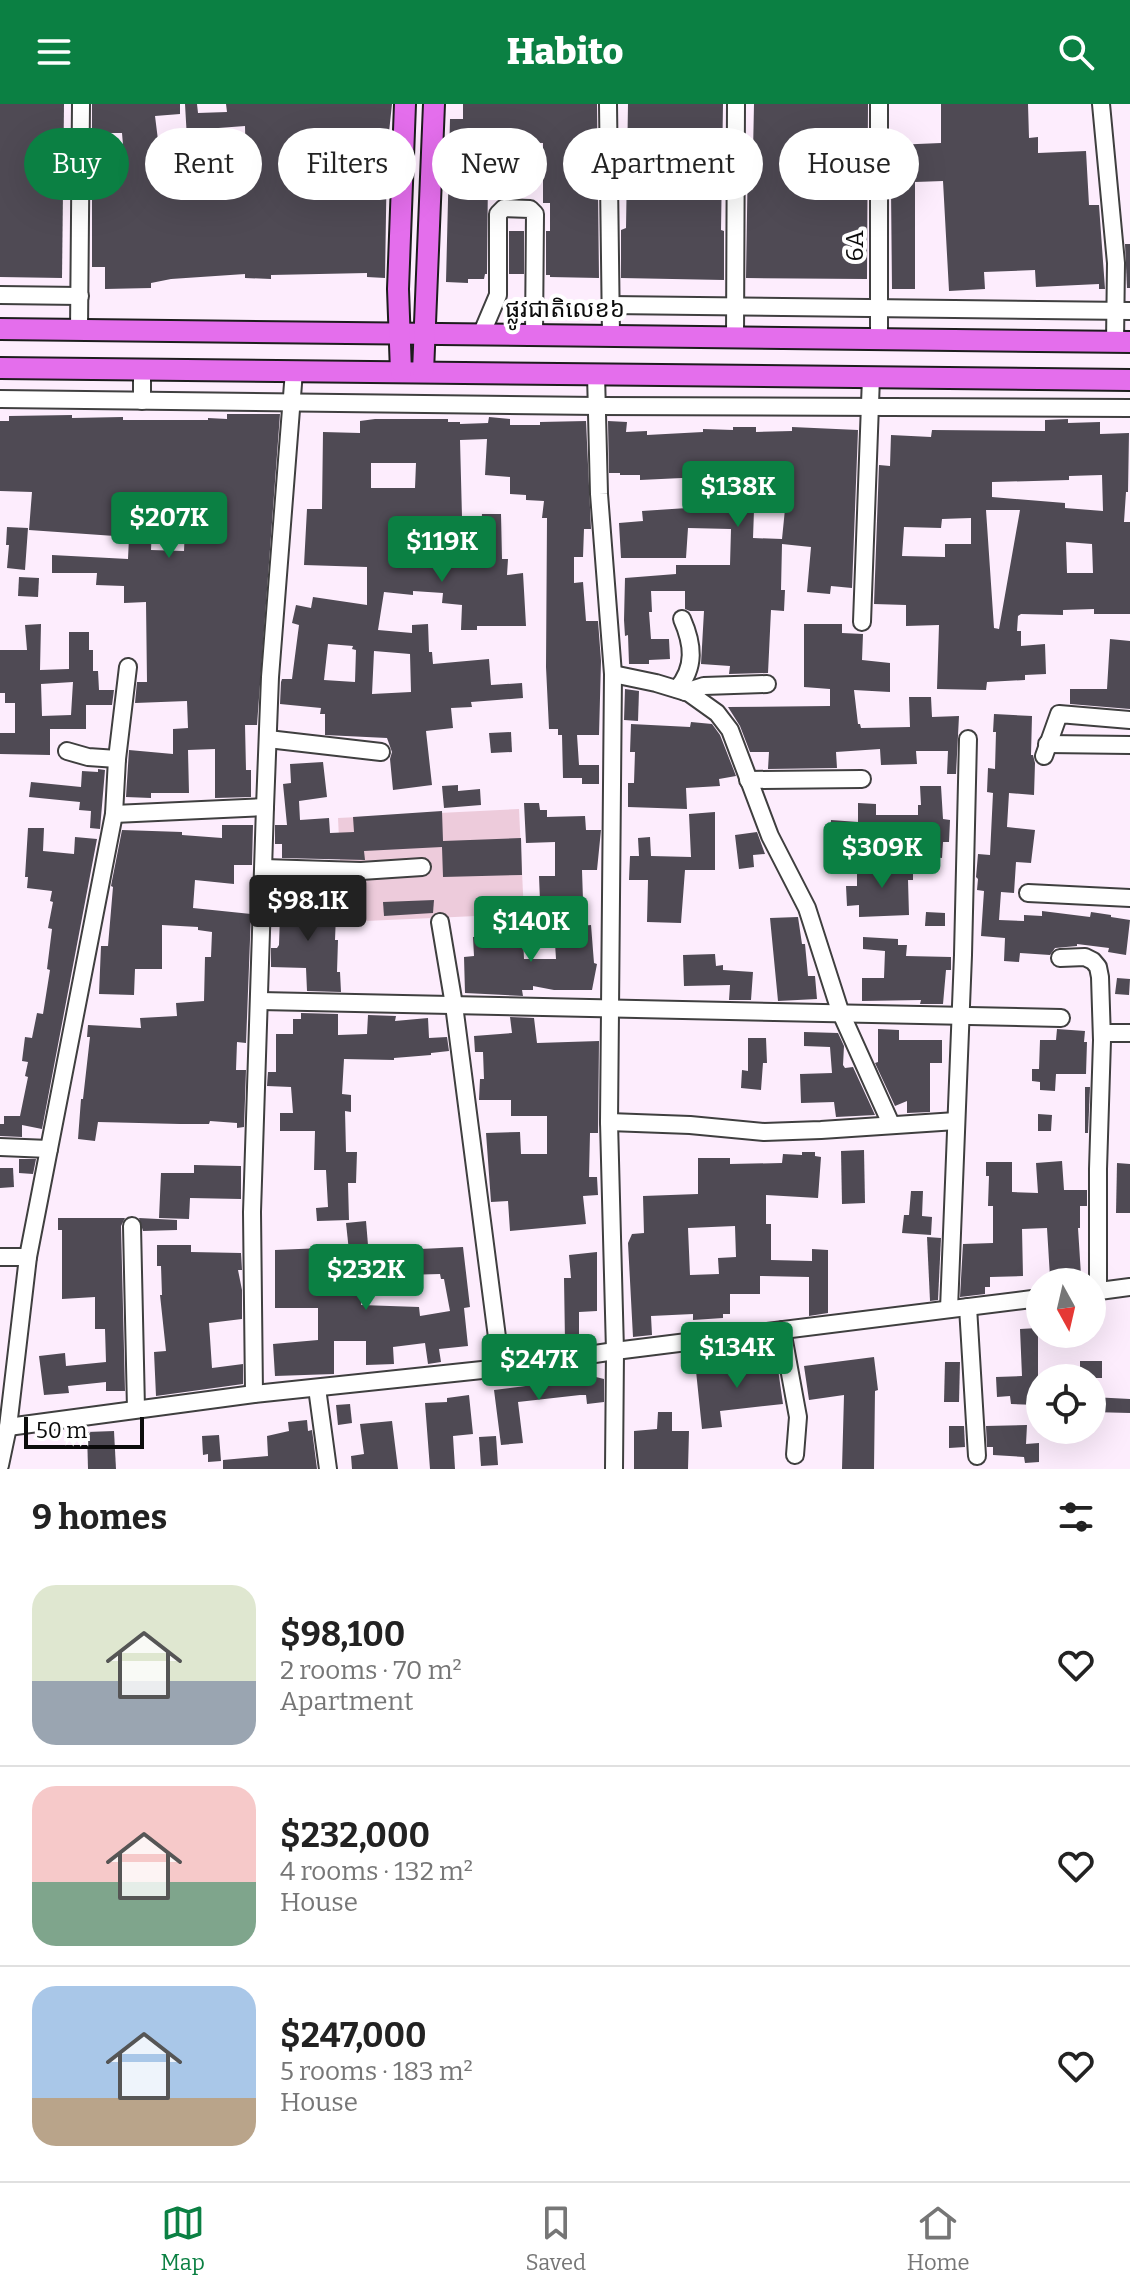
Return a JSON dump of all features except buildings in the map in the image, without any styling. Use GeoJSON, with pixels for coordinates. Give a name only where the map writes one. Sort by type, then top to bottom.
{"type":"FeatureCollection","features":[{"type":"Feature","properties":{"kind":"main road"},"geometry":{"type":"LineString","coordinates":[[401,372],[398,289],[405,104]]}},
{"type":"Feature","properties":{"kind":"main road"},"geometry":{"type":"LineString","coordinates":[[423,372],[422,334],[434,104]]}},
{"type":"Feature","properties":{"kind":"main road","name":"ផ្លូវជាតិលេខ៦"},"geometry":{"type":"LineString","coordinates":[[0,329],[1122,342]]}},
{"type":"Feature","properties":{"kind":"main road"},"geometry":{"type":"LineString","coordinates":[[0,368],[1130,380]]}},
{"type":"Feature","properties":{"kind":"street"},"geometry":{"type":"LineString","coordinates":[[79,330],[81,104]]}},
{"type":"Feature","properties":{"kind":"street"},"geometry":{"type":"LineString","coordinates":[[608,104],[611,335]]}},
{"type":"Feature","properties":{"kind":"street"},"geometry":{"type":"LineString","coordinates":[[735,338],[736,104]]}},
{"type":"Feature","properties":{"kind":"street","name":"6A"},"geometry":{"type":"LineString","coordinates":[[879,104],[879,339]]}},
{"type":"Feature","properties":{"kind":"street"},"geometry":{"type":"LineString","coordinates":[[1101,104],[1123,311],[1122,342]]}},
{"type":"Feature","properties":{"kind":"street"},"geometry":{"type":"LineString","coordinates":[[481,335],[498,295],[498,214],[504,208],[530,209],[535,214],[534,335]]}},
{"type":"Feature","properties":{"kind":"street"},"geometry":{"type":"LineString","coordinates":[[0,295],[80,296]]}},
{"type":"Feature","properties":{"kind":"street"},"geometry":{"type":"LineString","coordinates":[[610,305],[1123,311]]}},
{"type":"Feature","properties":{"kind":"street"},"geometry":{"type":"LineString","coordinates":[[142,369],[142,401]]}},
{"type":"Feature","properties":{"kind":"street"},"geometry":{"type":"LineString","coordinates":[[254,1394],[252,1212],[270,677],[294,371]]}},
{"type":"Feature","properties":{"kind":"street"},"geometry":{"type":"LineString","coordinates":[[596,374],[599,494],[613,674],[609,1122],[615,1351],[614,1469]]}},
{"type":"Feature","properties":{"kind":"street"},"geometry":{"type":"LineString","coordinates":[[862,622],[871,377]]}},
{"type":"Feature","properties":{"kind":"street"},"geometry":{"type":"LineString","coordinates":[[0,399],[1130,408]]}},
{"type":"Feature","properties":{"kind":"street"},"geometry":{"type":"LineString","coordinates":[[681,690],[690,668],[690,636],[682,619]]}},
{"type":"Feature","properties":{"kind":"street"},"geometry":{"type":"LineString","coordinates":[[0,1465],[8,1427],[28,1257],[114,814],[128,667]]}},
{"type":"Feature","properties":{"kind":"street"},"geometry":{"type":"LineString","coordinates":[[613,674],[681,690],[703,702],[730,730],[770,836],[807,908],[840,1011],[891,1124]]}},
{"type":"Feature","properties":{"kind":"street"},"geometry":{"type":"LineString","coordinates":[[681,690],[767,684]]}},
{"type":"Feature","properties":{"kind":"street"},"geometry":{"type":"LineString","coordinates":[[1130,720],[1059,714],[1045,750],[1130,745]]}},
{"type":"Feature","properties":{"kind":"street"},"geometry":{"type":"LineString","coordinates":[[268,739],[381,752]]}},
{"type":"Feature","properties":{"kind":"street"},"geometry":{"type":"LineString","coordinates":[[949,1309],[968,739]]}},
{"type":"Feature","properties":{"kind":"street"},"geometry":{"type":"LineString","coordinates":[[67,751],[88,757],[117,759]]}},
{"type":"Feature","properties":{"kind":"street"},"geometry":{"type":"LineString","coordinates":[[748,780],[862,779]]}},
{"type":"Feature","properties":{"kind":"street"},"geometry":{"type":"LineString","coordinates":[[114,814],[265,807]]}},
{"type":"Feature","properties":{"kind":"street"},"geometry":{"type":"LineString","coordinates":[[264,868],[361,871],[422,867]]}},
{"type":"Feature","properties":{"kind":"street"},"geometry":{"type":"LineString","coordinates":[[1028,893],[1130,898]]}},
{"type":"Feature","properties":{"kind":"street"},"geometry":{"type":"LineString","coordinates":[[440,922],[454,1005],[501,1368]]}},
{"type":"Feature","properties":{"kind":"street"},"geometry":{"type":"LineString","coordinates":[[1060,958],[1085,957],[1098,967],[1102,1033],[1096,1268]]}},
{"type":"Feature","properties":{"kind":"street"},"geometry":{"type":"LineString","coordinates":[[260,1001],[1061,1018]]}},
{"type":"Feature","properties":{"kind":"street"},"geometry":{"type":"LineString","coordinates":[[1102,1033],[1130,1033]]}},
{"type":"Feature","properties":{"kind":"street"},"geometry":{"type":"LineString","coordinates":[[609,1122],[764,1132],[956,1121]]}},
{"type":"Feature","properties":{"kind":"street"},"geometry":{"type":"LineString","coordinates":[[0,1147],[49,1149]]}},
{"type":"Feature","properties":{"kind":"street"},"geometry":{"type":"LineString","coordinates":[[132,1226],[136,1409]]}},
{"type":"Feature","properties":{"kind":"street"},"geometry":{"type":"LineString","coordinates":[[0,1257],[28,1257]]}},
{"type":"Feature","properties":{"kind":"street"},"geometry":{"type":"LineString","coordinates":[[1106,1290],[1130,1287]]}},
{"type":"Feature","properties":{"kind":"street"},"geometry":{"type":"LineString","coordinates":[[8,1427],[254,1394],[501,1368],[1026,1300]]}},
{"type":"Feature","properties":{"kind":"street"},"geometry":{"type":"LineString","coordinates":[[968,1307],[977,1456]]}},
{"type":"Feature","properties":{"kind":"street"},"geometry":{"type":"LineString","coordinates":[[782,1330],[798,1417],[795,1455]]}},
{"type":"Feature","properties":{"kind":"street"},"geometry":{"type":"LineString","coordinates":[[317,1388],[328,1469]]}},
{"type":"Feature","properties":{"kind":"shaded area"},"geometry":{"type":"Polygon","coordinates":[[[519,809],[524,914],[343,922],[338,818],[519,809]]]}}]}
